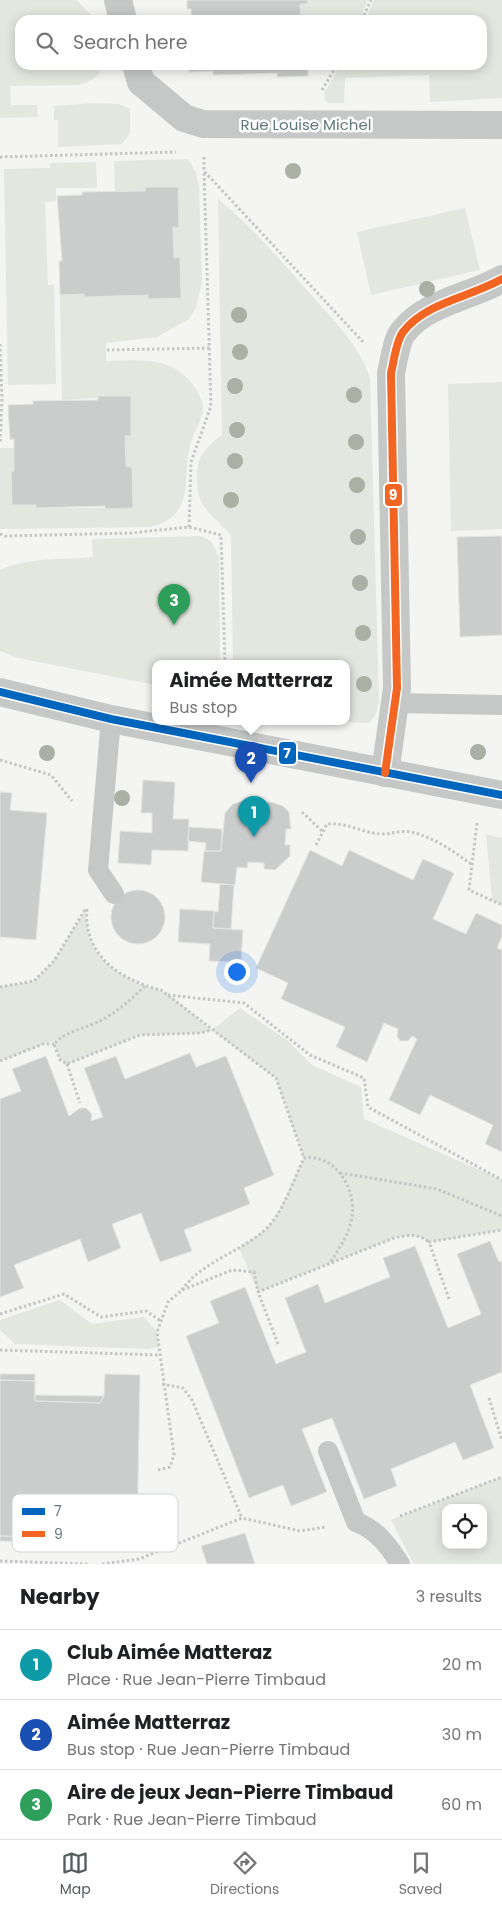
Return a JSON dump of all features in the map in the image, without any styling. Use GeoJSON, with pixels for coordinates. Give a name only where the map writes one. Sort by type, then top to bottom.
{"type":"FeatureCollection","features":[{"type":"Feature","properties":{"kind":"street"},"geometry":{"type":"LineString","coordinates":[[118,0],[122,15]]}},
{"type":"Feature","properties":{"kind":"street","name":"Rue Louise Michel"},"geometry":{"type":"LineString","coordinates":[[137,70],[141,82],[184,118],[203,124],[502,125]]}},
{"type":"Feature","properties":{"kind":"street"},"geometry":{"type":"LineString","coordinates":[[385,773],[397,688],[391,373],[402,333],[424,313],[485,289],[502,279]]}},
{"type":"Feature","properties":{"kind":"street"},"geometry":{"type":"LineString","coordinates":[[0,692],[111,719],[492,793]]}},
{"type":"Feature","properties":{"kind":"lane"},"geometry":{"type":"LineString","coordinates":[[395,703],[502,705]]}},
{"type":"Feature","properties":{"kind":"lane"},"geometry":{"type":"LineString","coordinates":[[109,887],[98,870],[111,719]]}},
{"type":"Feature","properties":{"kind":"lane"},"geometry":{"type":"LineString","coordinates":[[328,1451],[363,1524],[392,1552],[400,1564]]}},
{"type":"Feature","properties":{"kind":"path"},"geometry":{"type":"LineString","coordinates":[[364,15],[371,0]]}},
{"type":"Feature","properties":{"kind":"path"},"geometry":{"type":"LineString","coordinates":[[189,527],[191,462],[211,406],[203,124]]}},
{"type":"Feature","properties":{"kind":"path"},"geometry":{"type":"LineString","coordinates":[[0,157],[204,152]]}},
{"type":"Feature","properties":{"kind":"path"},"geometry":{"type":"LineString","coordinates":[[204,171],[391,373]]}},
{"type":"Feature","properties":{"kind":"path"},"geometry":{"type":"LineString","coordinates":[[0,344],[2,399],[0,444]]}},
{"type":"Feature","properties":{"kind":"path"},"geometry":{"type":"LineString","coordinates":[[107,350],[210,348]]}},
{"type":"Feature","properties":{"kind":"path"},"geometry":{"type":"LineString","coordinates":[[0,534],[5,536],[131,533],[189,527],[220,534],[225,660]]}},
{"type":"Feature","properties":{"kind":"path"},"geometry":{"type":"LineString","coordinates":[[0,760],[52,775],[71,797],[73,806]]}},
{"type":"Feature","properties":{"kind":"path"},"geometry":{"type":"LineString","coordinates":[[492,793],[471,864],[469,890],[502,905]]}},
{"type":"Feature","properties":{"kind":"path"},"geometry":{"type":"LineString","coordinates":[[302,812],[323,832]]}},
{"type":"Feature","properties":{"kind":"path"},"geometry":{"type":"LineString","coordinates":[[316,845],[326,824],[339,823],[383,834],[395,831],[410,832],[443,845],[471,864]]}},
{"type":"Feature","properties":{"kind":"path"},"geometry":{"type":"LineString","coordinates":[[0,987],[34,981],[54,961],[87,907],[109,887]]}},
{"type":"Feature","properties":{"kind":"path"},"geometry":{"type":"LineString","coordinates":[[87,907],[85,924],[89,938],[110,968],[145,986],[161,990],[276,1078],[304,1158],[275,1218],[265,1230],[191,1277],[182,1290],[168,1302],[157,1332],[162,1384],[174,1454],[170,1467],[158,1470]]}},
{"type":"Feature","properties":{"kind":"path"},"geometry":{"type":"LineString","coordinates":[[54,1044],[59,1038],[103,1019],[126,1004],[145,986]]}},
{"type":"Feature","properties":{"kind":"path"},"geometry":{"type":"LineString","coordinates":[[168,996],[244,1002],[310,1055],[364,1078],[368,1107],[502,1180]]}},
{"type":"Feature","properties":{"kind":"path"},"geometry":{"type":"LineString","coordinates":[[67,1064],[129,1037],[201,1033],[212,1030]]}},
{"type":"Feature","properties":{"kind":"path"},"geometry":{"type":"LineString","coordinates":[[0,1061],[43,1044],[54,1044]]}},
{"type":"Feature","properties":{"kind":"path"},"geometry":{"type":"LineString","coordinates":[[54,1044],[60,1060],[67,1064],[80,1103]]}},
{"type":"Feature","properties":{"kind":"path"},"geometry":{"type":"LineString","coordinates":[[304,1158],[314,1156],[331,1164],[340,1172],[353,1201],[352,1220],[346,1238],[330,1263]]}},
{"type":"Feature","properties":{"kind":"path"},"geometry":{"type":"LineString","coordinates":[[340,1172],[437,1189],[502,1216]]}},
{"type":"Feature","properties":{"kind":"path"},"geometry":{"type":"LineString","coordinates":[[429,1242],[502,1230]]}},
{"type":"Feature","properties":{"kind":"path"},"geometry":{"type":"LineString","coordinates":[[258,1292],[394,1238],[410,1235],[422,1236],[429,1242],[448,1299]]}},
{"type":"Feature","properties":{"kind":"path"},"geometry":{"type":"LineString","coordinates":[[182,1290],[232,1270],[254,1272],[258,1292],[278,1344]]}},
{"type":"Feature","properties":{"kind":"path"},"geometry":{"type":"LineString","coordinates":[[0,1314],[64,1294],[101,1317],[146,1311],[161,1321]]}},
{"type":"Feature","properties":{"kind":"path"},"geometry":{"type":"LineString","coordinates":[[0,1350],[158,1355]]}},
{"type":"Feature","properties":{"kind":"path"},"geometry":{"type":"LineString","coordinates":[[162,1384],[182,1388],[192,1400],[242,1518]]}},
{"type":"Feature","properties":{"kind":"path"},"geometry":{"type":"LineString","coordinates":[[489,1398],[502,1441]]}},
{"type":"Feature","properties":{"kind":"path"},"geometry":{"type":"LineString","coordinates":[[178,1543],[242,1518],[300,1531],[363,1524],[502,1477]]}},
{"type":"Feature","properties":{"kind":"path"},"geometry":{"type":"LineString","coordinates":[[102,1564],[139,1559],[157,1552]]}},
{"type":"Feature","properties":{"kind":"path"},"geometry":{"type":"LineString","coordinates":[[0,1561],[88,1564]]}},
{"type":"Feature","properties":{"kind":"shaded area"},"geometry":{"type":"Polygon","coordinates":[[[0,0],[77,0],[90,15],[15,15],[15,70],[100,70],[99,73],[94,78],[79,85],[10,86],[11,105],[37,105],[38,117],[0,118],[0,0]]]}},
{"type":"Feature","properties":{"kind":"shaded area"},"geometry":{"type":"Polygon","coordinates":[[[308,0],[368,0],[361,15],[301,15],[300,4],[308,4],[308,0]]]}},
{"type":"Feature","properties":{"kind":"shaded area"},"geometry":{"type":"Polygon","coordinates":[[[374,0],[502,0],[502,98],[430,102],[429,75],[345,78],[344,103],[328,103],[325,100],[324,93],[338,70],[487,70],[487,15],[368,15],[374,0]]]}},
{"type":"Feature","properties":{"kind":"shaded area"},"geometry":{"type":"Polygon","coordinates":[[[96,103],[119,104],[130,109],[130,133],[122,144],[58,147],[58,120],[54,120],[54,106],[96,103]]]}},
{"type":"Feature","properties":{"kind":"shaded area"},"geometry":{"type":"Polygon","coordinates":[[[188,159],[196,172],[199,187],[202,281],[196,308],[189,319],[157,337],[106,343],[106,361],[144,360],[167,365],[178,370],[187,378],[200,396],[203,410],[190,445],[186,487],[180,507],[174,515],[164,522],[150,527],[0,529],[0,448],[14,448],[14,471],[11,472],[12,505],[36,505],[37,508],[133,508],[132,467],[126,466],[125,436],[131,436],[131,396],[62,400],[60,295],[148,295],[149,299],[181,298],[180,258],[174,258],[173,227],[179,227],[178,187],[146,187],[145,191],[115,191],[114,161],[188,159]]]}},
{"type":"Feature","properties":{"kind":"shaded area"},"geometry":{"type":"Polygon","coordinates":[[[96,162],[97,188],[56,188],[56,201],[45,202],[48,285],[54,285],[56,384],[8,385],[4,169],[50,168],[50,163],[96,162]]]}},
{"type":"Feature","properties":{"kind":"shaded area"},"geometry":{"type":"Polygon","coordinates":[[[218,199],[264,242],[334,321],[359,354],[370,379],[379,701],[376,714],[369,723],[350,722],[350,660],[233,660],[231,535],[204,506],[197,487],[197,472],[200,459],[210,445],[222,434],[218,199]]]}},
{"type":"Feature","properties":{"kind":"shaded area"},"geometry":{"type":"Polygon","coordinates":[[[465,208],[480,270],[371,295],[357,232],[465,208]]]}},
{"type":"Feature","properties":{"kind":"shaded area"},"geometry":{"type":"Polygon","coordinates":[[[502,382],[502,529],[451,531],[448,384],[502,382]]]}},
{"type":"Feature","properties":{"kind":"shaded area"},"geometry":{"type":"Polygon","coordinates":[[[201,536],[212,542],[219,558],[220,660],[152,660],[152,684],[18,658],[0,651],[0,570],[33,561],[93,557],[92,539],[201,536]]]}},
{"type":"Feature","properties":{"kind":"shaded area"},"geometry":{"type":"Polygon","coordinates":[[[486,834],[502,838],[502,905],[492,900],[486,834]]]}},
{"type":"Feature","properties":{"kind":"shaded area"},"geometry":{"type":"Polygon","coordinates":[[[87,907],[89,936],[94,947],[109,966],[132,980],[166,993],[212,1030],[201,1033],[140,1035],[67,1064],[60,1060],[54,1044],[58,1039],[0,1061],[0,987],[34,981],[54,961],[87,907]]]}},
{"type":"Feature","properties":{"kind":"shaded area"},"geometry":{"type":"Polygon","coordinates":[[[240,1008],[288,1041],[312,1065],[361,1087],[364,1119],[502,1180],[502,1230],[429,1242],[413,1235],[394,1238],[258,1292],[239,1248],[265,1230],[275,1218],[304,1158],[276,1078],[212,1030],[240,1008]]]}},
{"type":"Feature","properties":{"kind":"shaded area"},"geometry":{"type":"Polygon","coordinates":[[[60,1300],[92,1324],[144,1317],[157,1332],[158,1347],[148,1349],[15,1344],[0,1330],[0,1320],[60,1300]]]}},
{"type":"Feature","properties":{"kind":"shaded area"},"geometry":{"type":"Polygon","coordinates":[[[502,1477],[502,1564],[414,1564],[391,1520],[502,1477]]]}},
{"type":"Feature","properties":{"kind":"building"},"geometry":{"type":"Polygon","coordinates":[[[187,0],[308,0],[308,4],[300,4],[301,15],[191,15],[191,9],[187,9],[187,0]]]}},
{"type":"Feature","properties":{"kind":"building"},"geometry":{"type":"Polygon","coordinates":[[[189,70],[308,70],[308,76],[277,77],[277,73],[213,75],[213,71],[189,72],[189,70]]]}},
{"type":"Feature","properties":{"kind":"building"},"geometry":{"type":"Polygon","coordinates":[[[146,187],[178,187],[179,228],[173,227],[174,258],[180,257],[181,298],[148,299],[148,295],[84,297],[84,294],[60,295],[59,261],[62,261],[57,196],[82,195],[82,192],[145,191],[146,187]]]}},
{"type":"Feature","properties":{"kind":"building"},"geometry":{"type":"Polygon","coordinates":[[[98,396],[131,396],[131,436],[125,436],[126,466],[132,467],[133,508],[105,509],[105,506],[36,508],[36,505],[12,505],[11,472],[14,471],[14,439],[10,440],[8,405],[33,404],[33,401],[98,400],[98,396]]]}},
{"type":"Feature","properties":{"kind":"building"},"geometry":{"type":"Polygon","coordinates":[[[502,536],[502,635],[460,637],[457,537],[502,536]]]}},
{"type":"Feature","properties":{"kind":"building"},"geometry":{"type":"Polygon","coordinates":[[[143,780],[175,782],[173,819],[189,819],[188,851],[152,850],[151,865],[118,863],[120,831],[152,833],[152,813],[141,813],[143,780]]]}},
{"type":"Feature","properties":{"kind":"building"},"geometry":{"type":"Polygon","coordinates":[[[0,792],[12,793],[10,810],[47,813],[36,940],[0,937],[0,792]]]}},
{"type":"Feature","properties":{"kind":"building"},"geometry":{"type":"Polygon","coordinates":[[[249,801],[250,807],[267,808],[267,802],[271,802],[283,806],[289,812],[291,829],[286,829],[285,845],[290,845],[290,856],[275,870],[264,869],[264,863],[248,862],[247,868],[237,867],[235,885],[201,882],[204,851],[221,851],[225,813],[233,804],[249,801]]]}},
{"type":"Feature","properties":{"kind":"building"},"geometry":{"type":"Polygon","coordinates":[[[189,827],[222,829],[221,851],[205,851],[206,843],[188,841],[189,827]]]}},
{"type":"Feature","properties":{"kind":"building"},"geometry":{"type":"Polygon","coordinates":[[[310,850],[342,866],[349,850],[413,880],[423,859],[454,873],[433,919],[466,934],[476,913],[502,925],[502,936],[497,948],[502,950],[502,1152],[485,1144],[493,1125],[430,1095],[420,1115],[389,1100],[417,1039],[412,1036],[408,1041],[400,1041],[397,1036],[398,1029],[384,1023],[367,1062],[336,1047],[345,1027],[281,999],[288,983],[256,968],[310,850]]]}},
{"type":"Feature","properties":{"kind":"building"},"geometry":{"type":"Polygon","coordinates":[[[220,884],[234,885],[231,929],[213,928],[214,911],[218,912],[220,884]]]}},
{"type":"Feature","properties":{"kind":"building"},"geometry":{"type":"Polygon","coordinates":[[[133,890],[143,890],[153,894],[161,902],[165,917],[161,932],[153,940],[143,944],[133,944],[123,940],[115,932],[111,922],[111,912],[115,902],[123,894],[133,890]]]}},
{"type":"Feature","properties":{"kind":"building"},"geometry":{"type":"Polygon","coordinates":[[[180,909],[214,911],[213,928],[243,930],[241,962],[209,961],[210,944],[178,942],[180,909]]]}},
{"type":"Feature","properties":{"kind":"building"},"geometry":{"type":"Polygon","coordinates":[[[190,1053],[196,1067],[226,1056],[274,1175],[244,1188],[250,1204],[184,1230],[192,1251],[160,1262],[141,1213],[112,1224],[121,1248],[88,1262],[80,1239],[14,1265],[24,1288],[0,1297],[0,1099],[21,1091],[12,1069],[46,1056],[69,1116],[80,1108],[86,1108],[92,1114],[91,1121],[103,1117],[84,1068],[116,1056],[125,1079],[190,1053]]]}},
{"type":"Feature","properties":{"kind":"building"},"geometry":{"type":"Polygon","coordinates":[[[490,1241],[499,1262],[502,1261],[502,1372],[470,1385],[494,1448],[463,1460],[455,1442],[391,1469],[397,1486],[364,1499],[332,1418],[302,1429],[327,1492],[291,1506],[283,1485],[249,1498],[186,1336],[219,1323],[210,1301],[245,1287],[276,1364],[306,1352],[285,1298],[318,1284],[325,1303],[390,1277],[383,1258],[415,1246],[448,1328],[481,1314],[457,1254],[490,1241]]]}},
{"type":"Feature","properties":{"kind":"building"},"geometry":{"type":"Polygon","coordinates":[[[0,1374],[35,1374],[35,1381],[0,1380],[0,1374]]]}},
{"type":"Feature","properties":{"kind":"building"},"geometry":{"type":"Polygon","coordinates":[[[105,1374],[140,1375],[138,1494],[12,1494],[12,1536],[0,1536],[0,1380],[35,1381],[35,1401],[100,1403],[104,1396],[105,1374]]]}},
{"type":"Feature","properties":{"kind":"building"},"geometry":{"type":"Polygon","coordinates":[[[34,1395],[104,1396],[100,1403],[35,1401],[34,1395]]]}},
{"type":"Feature","properties":{"kind":"building"},"geometry":{"type":"Polygon","coordinates":[[[245,1533],[255,1564],[207,1564],[201,1546],[245,1533]]]}},
{"type":"Feature","properties":{"kind":"building"},"geometry":{"type":"Polygon","coordinates":[[[0,1536],[12,1536],[12,1541],[0,1541],[0,1536]]]}},
{"type":"Feature","properties":{"kind":"transit line","name":"9"},"geometry":{"type":"LineString","coordinates":[[385,773],[397,688],[391,373],[396,351],[403,332],[424,314],[502,279]]}},
{"type":"Feature","properties":{"kind":"transit line","name":"7"},"geometry":{"type":"LineString","coordinates":[[0,692],[111,719],[502,795]]}},
{"type":"Feature","properties":{"kind":"place","name":"Aire de jeux Jean-Pierre Timbaud"},"geometry":{"type":"Point","coordinates":[174,625]}},
{"type":"Feature","properties":{"kind":"place","name":"Aimée Matterraz"},"geometry":{"type":"Point","coordinates":[251,783]}},
{"type":"Feature","properties":{"kind":"place","name":"Club Aimée Matteraz"},"geometry":{"type":"Point","coordinates":[254,837]}}]}
